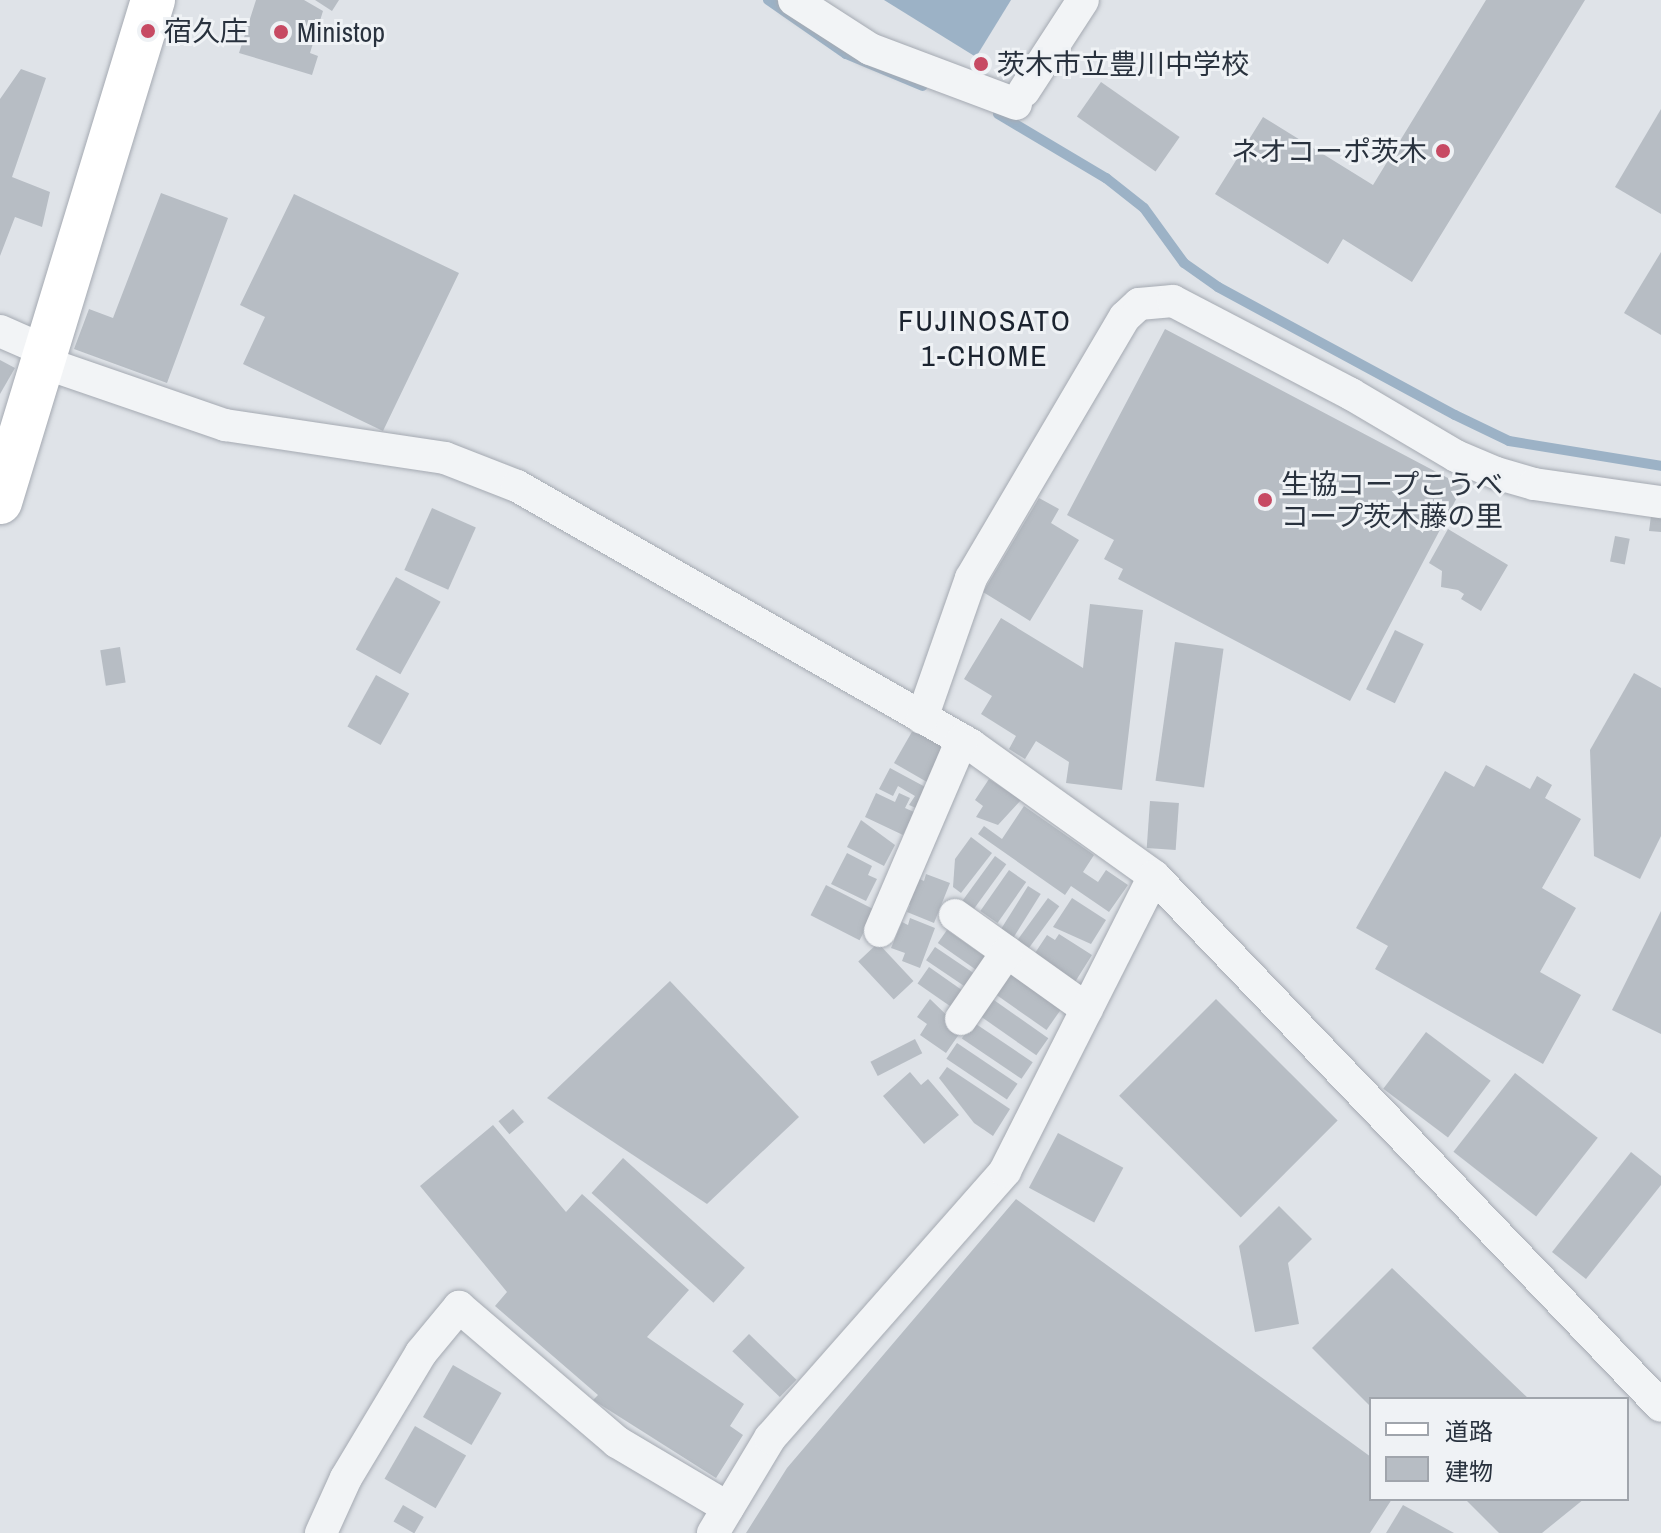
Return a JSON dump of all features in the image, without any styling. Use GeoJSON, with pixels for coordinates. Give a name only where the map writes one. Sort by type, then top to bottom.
{"type":"FeatureCollection","features":[{"type":"Feature","properties":{"kind":"street"},"geometry":{"type":"LineString","coordinates":[[0,502],[41,356],[148,31],[153,0]]}},
{"type":"Feature","properties":{"kind":"street"},"geometry":{"type":"LineString","coordinates":[[794,0],[870,49],[1020,98],[1083,0]]}},
{"type":"Feature","properties":{"kind":"street"},"geometry":{"type":"LineString","coordinates":[[922,718],[971,578],[1125,317],[1139,304],[1173,301],[1351,394],[1456,456],[1496,473],[1534,484],[1661,502]]}},
{"type":"Feature","properties":{"kind":"street"},"geometry":{"type":"LineString","coordinates":[[0,331],[41,356],[225,425],[445,458],[517,486],[962,740],[1154,876],[1661,1406]]}},
{"type":"Feature","properties":{"kind":"street"},"geometry":{"type":"LineString","coordinates":[[880,931],[962,740]]}},
{"type":"Feature","properties":{"kind":"street"},"geometry":{"type":"LineString","coordinates":[[321,1533],[346,1478],[421,1353],[459,1307],[617,1442],[720,1520],[770,1438],[1005,1171],[1154,876]]}},
{"type":"Feature","properties":{"kind":"street"},"geometry":{"type":"LineString","coordinates":[[955,915],[1087,1009]]}},
{"type":"Feature","properties":{"kind":"street"},"geometry":{"type":"LineString","coordinates":[[961,1019],[1007,952]]}},
{"type":"Feature","properties":{"kind":"water"},"geometry":{"type":"Polygon","coordinates":[[[884,0],[1011,0],[976,57],[884,0]]]}},
{"type":"Feature","properties":{"kind":"building","name":"Ministop"},"geometry":{"type":"Polygon","coordinates":[[[256,0],[304,0],[323,11],[310,53],[318,56],[312,75],[239,53],[256,0]]]}},
{"type":"Feature","properties":{"kind":"building"},"geometry":{"type":"Polygon","coordinates":[[[315,0],[339,0],[332,11],[315,0]]]}},
{"type":"Feature","properties":{"kind":"building","name":"ネオコーポ茨木"},"geometry":{"type":"Polygon","coordinates":[[[1486,0],[1585,0],[1412,282],[1343,239],[1328,264],[1215,194],[1263,117],[1373,185],[1486,0]]]}},
{"type":"Feature","properties":{"kind":"building"},"geometry":{"type":"Polygon","coordinates":[[[21,69],[46,78],[12,177],[50,192],[42,227],[15,217],[0,256],[0,99],[21,69]]]}},
{"type":"Feature","properties":{"kind":"building"},"geometry":{"type":"Polygon","coordinates":[[[1101,82],[1180,137],[1156,171],[1077,116],[1101,82]]]}},
{"type":"Feature","properties":{"kind":"building"},"geometry":{"type":"Polygon","coordinates":[[[1661,109],[1661,214],[1615,187],[1661,109]]]}},
{"type":"Feature","properties":{"kind":"building"},"geometry":{"type":"Polygon","coordinates":[[[161,193],[228,218],[167,383],[74,349],[89,309],[113,318],[161,193]]]}},
{"type":"Feature","properties":{"kind":"building"},"geometry":{"type":"Polygon","coordinates":[[[294,194],[459,273],[383,431],[243,364],[265,317],[240,305],[294,194]]]}},
{"type":"Feature","properties":{"kind":"building"},"geometry":{"type":"Polygon","coordinates":[[[1661,252],[1661,335],[1624,313],[1661,252]]]}},
{"type":"Feature","properties":{"kind":"building","name":"生協コープこうべ コープ茨木藤の里"},"geometry":{"type":"Polygon","coordinates":[[[1165,329],[1463,486],[1350,701],[1118,579],[1123,569],[1104,559],[1114,540],[1067,515],[1165,329]]]}},
{"type":"Feature","properties":{"kind":"building"},"geometry":{"type":"Polygon","coordinates":[[[0,360],[15,368],[0,394],[0,360]]]}},
{"type":"Feature","properties":{"kind":"building"},"geometry":{"type":"Polygon","coordinates":[[[1039,498],[1059,509],[1051,523],[1079,540],[1030,621],[983,592],[1039,498]]]}},
{"type":"Feature","properties":{"kind":"building"},"geometry":{"type":"Polygon","coordinates":[[[432,508],[476,528],[448,590],[404,570],[432,508]]]}},
{"type":"Feature","properties":{"kind":"building"},"geometry":{"type":"Polygon","coordinates":[[[1651,516],[1661,517],[1661,532],[1649,531],[1651,516]]]}},
{"type":"Feature","properties":{"kind":"building"},"geometry":{"type":"Polygon","coordinates":[[[1448,529],[1508,565],[1481,611],[1461,599],[1464,594],[1458,590],[1441,587],[1442,571],[1429,563],[1448,529]]]}},
{"type":"Feature","properties":{"kind":"building"},"geometry":{"type":"Polygon","coordinates":[[[1615,536],[1630,539],[1625,564],[1610,562],[1615,536]]]}},
{"type":"Feature","properties":{"kind":"building"},"geometry":{"type":"Polygon","coordinates":[[[396,577],[441,602],[400,674],[356,650],[396,577]]]}},
{"type":"Feature","properties":{"kind":"building"},"geometry":{"type":"Polygon","coordinates":[[[1090,604],[1143,610],[1122,790],[1066,783],[1069,762],[1036,741],[1025,759],[1009,749],[1016,736],[981,714],[992,696],[964,679],[1001,618],[1083,668],[1090,604]]]}},
{"type":"Feature","properties":{"kind":"building"},"geometry":{"type":"Polygon","coordinates":[[[1395,630],[1424,644],[1395,703],[1366,689],[1395,630]]]}},
{"type":"Feature","properties":{"kind":"building"},"geometry":{"type":"Polygon","coordinates":[[[1175,642],[1224,649],[1204,787],[1156,781],[1175,642]]]}},
{"type":"Feature","properties":{"kind":"building"},"geometry":{"type":"Polygon","coordinates":[[[120,647],[126,683],[106,686],[100,650],[120,647]]]}},
{"type":"Feature","properties":{"kind":"building"},"geometry":{"type":"Polygon","coordinates":[[[1634,673],[1661,688],[1661,836],[1640,879],[1594,856],[1590,750],[1634,673]]]}},
{"type":"Feature","properties":{"kind":"building"},"geometry":{"type":"Polygon","coordinates":[[[376,675],[409,693],[381,745],[347,727],[376,675]]]}},
{"type":"Feature","properties":{"kind":"building"},"geometry":{"type":"Polygon","coordinates":[[[913,730],[946,749],[927,782],[894,763],[913,730]]]}},
{"type":"Feature","properties":{"kind":"building"},"geometry":{"type":"Polygon","coordinates":[[[1486,765],[1530,789],[1537,776],[1552,785],[1545,798],[1581,819],[1542,888],[1576,908],[1540,972],[1581,995],[1543,1064],[1375,969],[1388,946],[1356,928],[1445,771],[1474,787],[1486,765]]]}},
{"type":"Feature","properties":{"kind":"building"},"geometry":{"type":"Polygon","coordinates":[[[890,768],[929,789],[918,809],[909,805],[915,796],[898,786],[893,796],[879,789],[890,768]]]}},
{"type":"Feature","properties":{"kind":"building"},"geometry":{"type":"Polygon","coordinates":[[[989,779],[1021,800],[998,825],[976,817],[983,806],[975,800],[989,779]]]}},
{"type":"Feature","properties":{"kind":"building"},"geometry":{"type":"Polygon","coordinates":[[[876,793],[895,802],[899,793],[910,798],[905,808],[914,812],[903,835],[865,817],[876,793]]]}},
{"type":"Feature","properties":{"kind":"building"},"geometry":{"type":"Polygon","coordinates":[[[1150,801],[1179,803],[1176,850],[1147,848],[1150,801]]]}},
{"type":"Feature","properties":{"kind":"building"},"geometry":{"type":"Polygon","coordinates":[[[1024,806],[1094,855],[1083,872],[1098,882],[1106,870],[1128,885],[1109,912],[1071,886],[1065,895],[978,834],[984,826],[1002,839],[1024,806]]]}},
{"type":"Feature","properties":{"kind":"building"},"geometry":{"type":"Polygon","coordinates":[[[861,820],[895,845],[884,866],[847,847],[861,820]]]}},
{"type":"Feature","properties":{"kind":"building"},"geometry":{"type":"Polygon","coordinates":[[[971,837],[992,853],[961,893],[953,887],[955,859],[971,837]]]}},
{"type":"Feature","properties":{"kind":"building"},"geometry":{"type":"Polygon","coordinates":[[[847,853],[872,866],[868,875],[877,879],[866,901],[831,884],[847,853]]]}},
{"type":"Feature","properties":{"kind":"building"},"geometry":{"type":"Polygon","coordinates":[[[995,856],[1006,864],[974,909],[963,900],[995,856]]]}},
{"type":"Feature","properties":{"kind":"building"},"geometry":{"type":"Polygon","coordinates":[[[1009,870],[1026,882],[998,923],[980,911],[1009,870]]]}},
{"type":"Feature","properties":{"kind":"building"},"geometry":{"type":"Polygon","coordinates":[[[926,874],[950,883],[934,923],[907,912],[910,905],[905,903],[915,877],[924,881],[926,874]]]}},
{"type":"Feature","properties":{"kind":"building"},"geometry":{"type":"Polygon","coordinates":[[[826,885],[875,910],[860,940],[811,915],[826,885]]]}},
{"type":"Feature","properties":{"kind":"building"},"geometry":{"type":"Polygon","coordinates":[[[1028,886],[1041,894],[1013,938],[1000,930],[1028,886]]]}},
{"type":"Feature","properties":{"kind":"building"},"geometry":{"type":"Polygon","coordinates":[[[1048,898],[1059,906],[1026,952],[1014,944],[1048,898]]]}},
{"type":"Feature","properties":{"kind":"building"},"geometry":{"type":"Polygon","coordinates":[[[1072,898],[1106,920],[1091,944],[1053,927],[1072,898]]]}},
{"type":"Feature","properties":{"kind":"building"},"geometry":{"type":"Polygon","coordinates":[[[1661,911],[1661,1034],[1612,1010],[1661,911]]]}},
{"type":"Feature","properties":{"kind":"building"},"geometry":{"type":"Polygon","coordinates":[[[910,918],[935,928],[920,968],[902,961],[905,953],[891,948],[902,922],[908,925],[910,918]]]}},
{"type":"Feature","properties":{"kind":"building"},"geometry":{"type":"Polygon","coordinates":[[[947,930],[989,959],[980,972],[938,943],[947,930]]]}},
{"type":"Feature","properties":{"kind":"building"},"geometry":{"type":"Polygon","coordinates":[[[1059,934],[1092,955],[1075,982],[1033,956],[1047,935],[1055,940],[1059,934]]]}},
{"type":"Feature","properties":{"kind":"building"},"geometry":{"type":"Polygon","coordinates":[[[878,943],[913,981],[894,999],[858,961],[878,943]]]}},
{"type":"Feature","properties":{"kind":"building"},"geometry":{"type":"Polygon","coordinates":[[[935,947],[976,975],[968,988],[926,960],[935,947]]]}},
{"type":"Feature","properties":{"kind":"building"},"geometry":{"type":"Polygon","coordinates":[[[929,967],[968,994],[956,1010],[918,983],[929,967]]]}},
{"type":"Feature","properties":{"kind":"building"},"geometry":{"type":"Polygon","coordinates":[[[1009,972],[1061,1009],[1047,1030],[994,993],[1009,972]]]}},
{"type":"Feature","properties":{"kind":"building"},"geometry":{"type":"Polygon","coordinates":[[[670,981],[799,1117],[707,1204],[547,1098],[670,981]]]}},
{"type":"Feature","properties":{"kind":"building"},"geometry":{"type":"Polygon","coordinates":[[[991,998],[1048,1038],[1036,1055],[979,1015],[991,998]]]}},
{"type":"Feature","properties":{"kind":"building"},"geometry":{"type":"Polygon","coordinates":[[[930,999],[962,1030],[946,1053],[920,1035],[927,1024],[917,1017],[930,999]]]}},
{"type":"Feature","properties":{"kind":"building"},"geometry":{"type":"Polygon","coordinates":[[[1216,999],[1338,1121],[1241,1217],[1119,1096],[1216,999]]]}},
{"type":"Feature","properties":{"kind":"building"},"geometry":{"type":"Polygon","coordinates":[[[973,1022],[1033,1062],[1022,1079],[962,1039],[973,1022]]]}},
{"type":"Feature","properties":{"kind":"building"},"geometry":{"type":"Polygon","coordinates":[[[1426,1032],[1491,1081],[1448,1137],[1383,1089],[1426,1032]]]}},
{"type":"Feature","properties":{"kind":"building"},"geometry":{"type":"Polygon","coordinates":[[[915,1039],[922,1053],[878,1076],[870,1062],[915,1039]]]}},
{"type":"Feature","properties":{"kind":"building"},"geometry":{"type":"Polygon","coordinates":[[[957,1043],[1018,1084],[1007,1100],[946,1059],[957,1043]]]}},
{"type":"Feature","properties":{"kind":"building"},"geometry":{"type":"Polygon","coordinates":[[[947,1067],[1010,1109],[993,1136],[974,1123],[939,1078],[947,1067]]]}},
{"type":"Feature","properties":{"kind":"building"},"geometry":{"type":"Polygon","coordinates":[[[910,1072],[921,1085],[928,1079],[959,1115],[924,1144],[883,1096],[910,1072]]]}},
{"type":"Feature","properties":{"kind":"building"},"geometry":{"type":"Polygon","coordinates":[[[1515,1073],[1598,1138],[1536,1216],[1453,1152],[1515,1073]]]}},
{"type":"Feature","properties":{"kind":"building"},"geometry":{"type":"Polygon","coordinates":[[[513,1109],[524,1122],[509,1134],[498,1121],[513,1109]]]}},
{"type":"Feature","properties":{"kind":"building"},"geometry":{"type":"Polygon","coordinates":[[[493,1125],[566,1212],[582,1194],[689,1290],[647,1337],[744,1404],[730,1426],[743,1435],[716,1478],[593,1400],[598,1395],[495,1306],[507,1292],[420,1186],[493,1125]]]}},
{"type":"Feature","properties":{"kind":"building"},"geometry":{"type":"Polygon","coordinates":[[[1058,1133],[1123,1168],[1094,1222],[1029,1188],[1058,1133]]]}},
{"type":"Feature","properties":{"kind":"building"},"geometry":{"type":"Polygon","coordinates":[[[1631,1152],[1661,1176],[1661,1185],[1586,1279],[1552,1252],[1631,1152]]]}},
{"type":"Feature","properties":{"kind":"building"},"geometry":{"type":"Polygon","coordinates":[[[623,1158],[745,1268],[713,1303],[592,1193],[623,1158]]]}},
{"type":"Feature","properties":{"kind":"building"},"geometry":{"type":"Polygon","coordinates":[[[1016,1199],[1369,1456],[1369,1501],[1391,1501],[1370,1533],[746,1533],[787,1468],[1016,1199]]]}},
{"type":"Feature","properties":{"kind":"building"},"geometry":{"type":"Polygon","coordinates":[[[1279,1206],[1312,1239],[1288,1263],[1299,1324],[1255,1332],[1239,1246],[1279,1206]]]}},
{"type":"Feature","properties":{"kind":"building"},"geometry":{"type":"Polygon","coordinates":[[[1392,1268],[1527,1397],[1369,1397],[1369,1405],[1312,1348],[1392,1268]]]}},
{"type":"Feature","properties":{"kind":"building"},"geometry":{"type":"Polygon","coordinates":[[[749,1334],[796,1380],[780,1397],[732,1351],[749,1334]]]}},
{"type":"Feature","properties":{"kind":"building"},"geometry":{"type":"Polygon","coordinates":[[[453,1365],[501,1393],[471,1445],[423,1417],[453,1365]]]}},
{"type":"Feature","properties":{"kind":"building"},"geometry":{"type":"Polygon","coordinates":[[[415,1426],[466,1456],[436,1508],[384,1479],[415,1426]]]}},
{"type":"Feature","properties":{"kind":"building"},"geometry":{"type":"Polygon","coordinates":[[[1467,1501],[1582,1501],[1542,1533],[1499,1533],[1467,1501]]]}},
{"type":"Feature","properties":{"kind":"building"},"geometry":{"type":"Polygon","coordinates":[[[403,1505],[424,1517],[415,1533],[393,1521],[403,1505]]]}},
{"type":"Feature","properties":{"kind":"building"},"geometry":{"type":"Polygon","coordinates":[[[1403,1505],[1454,1533],[1386,1533],[1403,1505]]]}},
{"type":"Feature","properties":{"kind":"waterway"},"geometry":{"type":"LineString","coordinates":[[768,0],[846,54],[923,86]]}},
{"type":"Feature","properties":{"kind":"waterway"},"geometry":{"type":"LineString","coordinates":[[998,114],[1106,178],[1144,208],[1184,263],[1218,287],[1455,415],[1509,441],[1661,466]]}},
{"type":"Feature","properties":{"kind":"place","name":"宿久庄"},"geometry":{"type":"Point","coordinates":[148,31]}},
{"type":"Feature","properties":{"kind":"place","name":"Ministop"},"geometry":{"type":"Point","coordinates":[281,32]}},
{"type":"Feature","properties":{"kind":"place","name":"茨木市立豊川中学校"},"geometry":{"type":"Point","coordinates":[981,64]}},
{"type":"Feature","properties":{"kind":"place","name":"ネオコーポ茨木"},"geometry":{"type":"Point","coordinates":[1443,151]}},
{"type":"Feature","properties":{"kind":"place","name":"生協コープこうべ コープ茨木藤の里"},"geometry":{"type":"Point","coordinates":[1265,500]}},
{"type":"Feature","properties":{"kind":"district","name":"FUJINOSATO 1-CHOME"},"geometry":{"type":"Point","coordinates":[985,337]}}]}
